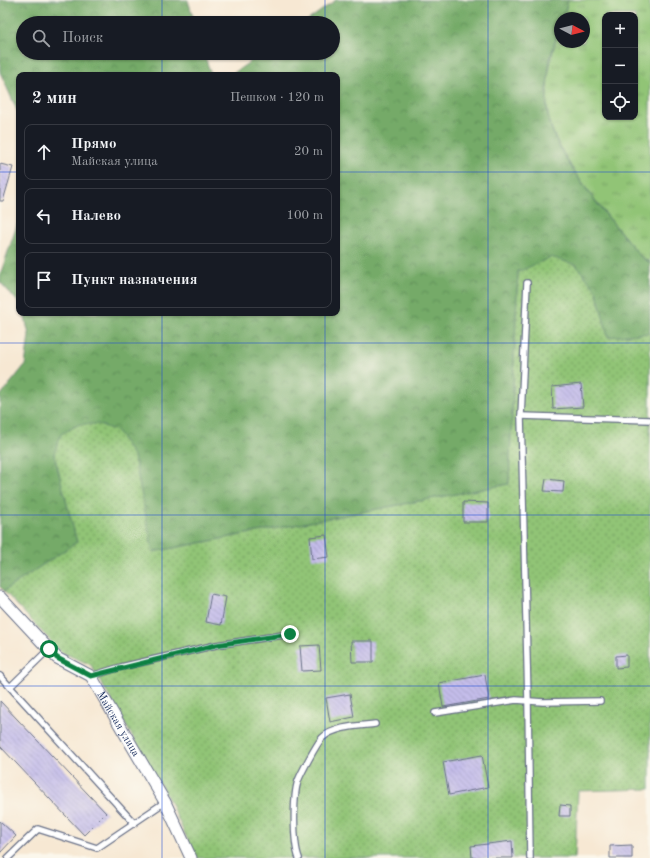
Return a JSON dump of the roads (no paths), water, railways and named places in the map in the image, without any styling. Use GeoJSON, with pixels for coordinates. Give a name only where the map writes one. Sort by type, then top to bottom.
{"type":"FeatureCollection","features":[{"type":"Feature","properties":{"kind":"street"},"geometry":{"type":"LineString","coordinates":[[0,597],[57,658],[91,676]]}},
{"type":"Feature","properties":{"kind":"street","name":"Майская улица"},"geometry":{"type":"LineString","coordinates":[[91,676],[166,802],[191,858]]}},
{"type":"Feature","properties":{"kind":"lane"},"geometry":{"type":"LineString","coordinates":[[527,283],[521,416],[528,700],[530,858]]}},
{"type":"Feature","properties":{"kind":"lane"},"geometry":{"type":"LineString","coordinates":[[521,416],[650,420]]}},
{"type":"Feature","properties":{"kind":"lane"},"geometry":{"type":"LineString","coordinates":[[91,676],[216,645],[290,634]]}},
{"type":"Feature","properties":{"kind":"lane"},"geometry":{"type":"LineString","coordinates":[[10,687],[49,649]]}},
{"type":"Feature","properties":{"kind":"lane"},"geometry":{"type":"LineString","coordinates":[[0,676],[134,823]]}},
{"type":"Feature","properties":{"kind":"lane"},"geometry":{"type":"LineString","coordinates":[[435,713],[516,700],[600,701]]}},
{"type":"Feature","properties":{"kind":"lane"},"geometry":{"type":"LineString","coordinates":[[299,858],[294,831],[298,782],[310,759],[323,738],[339,729],[375,724]]}},
{"type":"Feature","properties":{"kind":"lane"},"geometry":{"type":"LineString","coordinates":[[8,858],[38,829],[98,848],[166,802]]}}]}
